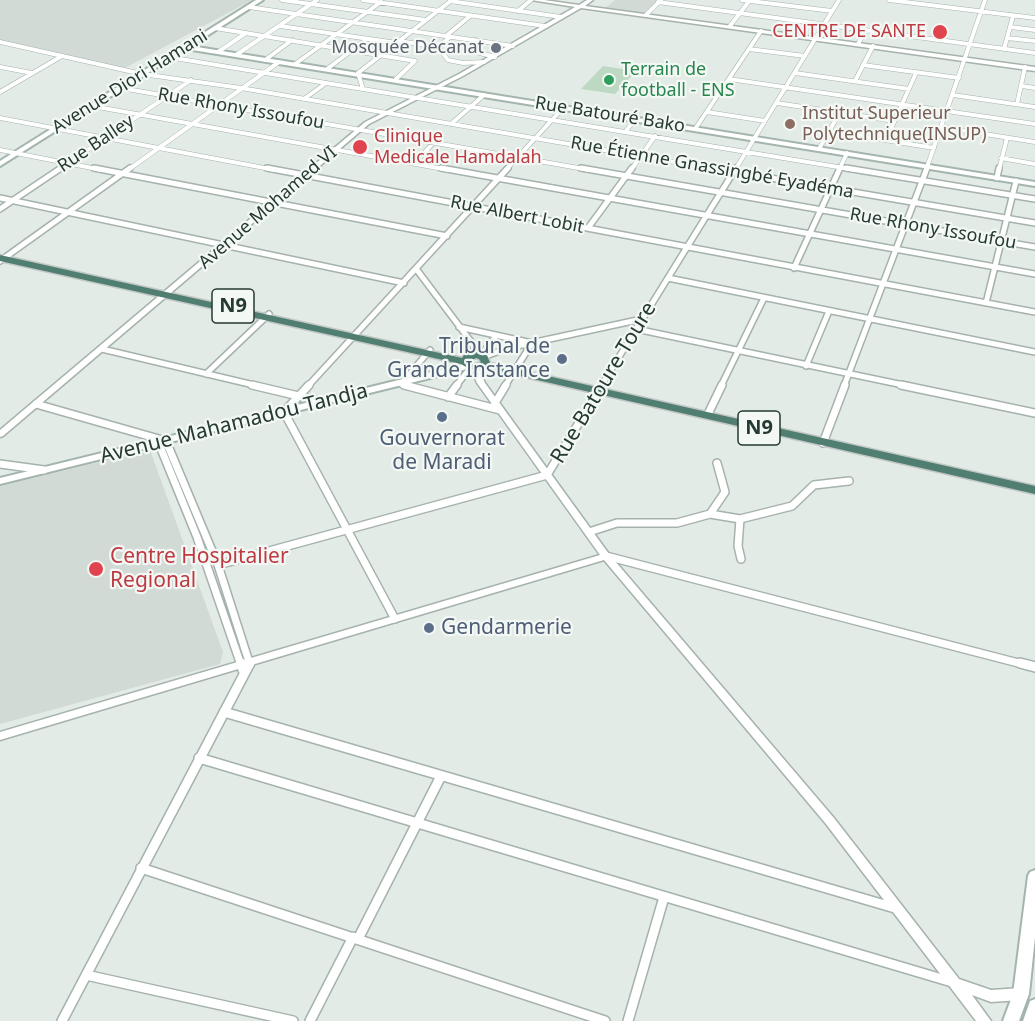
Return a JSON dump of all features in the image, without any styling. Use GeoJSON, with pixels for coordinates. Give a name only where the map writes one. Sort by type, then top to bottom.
{"type":"FeatureCollection","features":[{"type":"Feature","properties":{"kind":"highway","name":"N9"},"geometry":{"type":"LineString","coordinates":[[2,257],[824,440],[1035,484]]}},
{"type":"Feature","properties":{"kind":"highway","name":"N9"},"geometry":{"type":"LineString","coordinates":[[599,390],[709,412],[1035,490]]}},
{"type":"Feature","properties":{"kind":"main road","name":"Avenue Diori Hamani"},"geometry":{"type":"LineString","coordinates":[[0,164],[260,0]]}},
{"type":"Feature","properties":{"kind":"main road","name":"Rue Batouré Bako"},"geometry":{"type":"LineString","coordinates":[[184,47],[396,79],[1035,184]]}},
{"type":"Feature","properties":{"kind":"main road","name":"Avenue Mahamadou Tandja"},"geometry":{"type":"LineString","coordinates":[[0,481],[161,440],[326,403],[475,362]]}},
{"type":"Feature","properties":{"kind":"main road"},"geometry":{"type":"LineString","coordinates":[[1011,1021],[1021,994],[1035,876]]}},
{"type":"Feature","properties":{"kind":"main road"},"geometry":{"type":"LineString","coordinates":[[1031,1021],[1035,1006]]}},
{"type":"Feature","properties":{"kind":"street"},"geometry":{"type":"LineString","coordinates":[[282,0],[426,21]]}},
{"type":"Feature","properties":{"kind":"street"},"geometry":{"type":"LineString","coordinates":[[236,55],[317,0]]}},
{"type":"Feature","properties":{"kind":"street"},"geometry":{"type":"LineString","coordinates":[[363,0],[383,1],[545,26]]}},
{"type":"Feature","properties":{"kind":"street"},"geometry":{"type":"LineString","coordinates":[[508,21],[532,0],[564,2],[1035,69]]}},
{"type":"Feature","properties":{"kind":"street","name":"Avenue Mohamed VI"},"geometry":{"type":"LineString","coordinates":[[0,434],[359,129],[382,113],[495,57],[591,0]]}},
{"type":"Feature","properties":{"kind":"street"},"geometry":{"type":"LineString","coordinates":[[742,0],[832,11]]}},
{"type":"Feature","properties":{"kind":"street"},"geometry":{"type":"LineString","coordinates":[[730,26],[749,0]]}},
{"type":"Feature","properties":{"kind":"street"},"geometry":{"type":"LineString","coordinates":[[789,6],[793,0]]}},
{"type":"Feature","properties":{"kind":"street","name":"Rue Batoure Toure"},"geometry":{"type":"LineString","coordinates":[[218,565],[547,475],[735,172],[838,0]]}},
{"type":"Feature","properties":{"kind":"street"},"geometry":{"type":"LineString","coordinates":[[889,0],[1035,18]]}},
{"type":"Feature","properties":{"kind":"street"},"geometry":{"type":"LineString","coordinates":[[824,440],[934,148],[985,0]]}},
{"type":"Feature","properties":{"kind":"street"},"geometry":{"type":"LineString","coordinates":[[296,64],[383,1]]}},
{"type":"Feature","properties":{"kind":"street"},"geometry":{"type":"LineString","coordinates":[[363,89],[358,73],[451,1],[561,17]]}},
{"type":"Feature","properties":{"kind":"street"},"geometry":{"type":"LineString","coordinates":[[646,15],[660,1],[1035,53]]}},
{"type":"Feature","properties":{"kind":"street"},"geometry":{"type":"LineString","coordinates":[[249,7],[513,46]]}},
{"type":"Feature","properties":{"kind":"street"},"geometry":{"type":"LineString","coordinates":[[438,47],[471,16]]}},
{"type":"Feature","properties":{"kind":"street"},"geometry":{"type":"LineString","coordinates":[[1004,49],[1013,16]]}},
{"type":"Feature","properties":{"kind":"street"},"geometry":{"type":"LineString","coordinates":[[280,26],[438,47],[448,60],[484,63]]}},
{"type":"Feature","properties":{"kind":"street"},"geometry":{"type":"LineString","coordinates":[[1010,27],[1035,30]]}},
{"type":"Feature","properties":{"kind":"street"},"geometry":{"type":"LineString","coordinates":[[215,28],[415,61],[396,79]]}},
{"type":"Feature","properties":{"kind":"street"},"geometry":{"type":"LineString","coordinates":[[695,129],[761,30]]}},
{"type":"Feature","properties":{"kind":"street"},"geometry":{"type":"LineString","coordinates":[[858,44],[866,30]]}},
{"type":"Feature","properties":{"kind":"street"},"geometry":{"type":"LineString","coordinates":[[218,52],[246,33]]}},
{"type":"Feature","properties":{"kind":"street"},"geometry":{"type":"LineString","coordinates":[[1007,38],[1035,41]]}},
{"type":"Feature","properties":{"kind":"street"},"geometry":{"type":"LineString","coordinates":[[327,69],[367,39]]}},
{"type":"Feature","properties":{"kind":"street"},"geometry":{"type":"LineString","coordinates":[[266,60],[292,40]]}},
{"type":"Feature","properties":{"kind":"street"},"geometry":{"type":"LineString","coordinates":[[475,40],[465,49],[495,57]]}},
{"type":"Feature","properties":{"kind":"street","name":"Rue Étienne Gnassingbé Eyadéma"},"geometry":{"type":"LineString","coordinates":[[0,42],[142,74],[241,88],[1035,223]]}},
{"type":"Feature","properties":{"kind":"street"},"geometry":{"type":"LineString","coordinates":[[855,81],[873,46]]}},
{"type":"Feature","properties":{"kind":"street"},"geometry":{"type":"LineString","coordinates":[[749,49],[805,56]]}},
{"type":"Feature","properties":{"kind":"street"},"geometry":{"type":"LineString","coordinates":[[1,91],[62,56]]}},
{"type":"Feature","properties":{"kind":"street"},"geometry":{"type":"LineString","coordinates":[[168,57],[1035,199]]}},
{"type":"Feature","properties":{"kind":"street"},"geometry":{"type":"LineString","coordinates":[[2,257],[279,62]]}},
{"type":"Feature","properties":{"kind":"street"},"geometry":{"type":"LineString","coordinates":[[863,65],[959,78]]}},
{"type":"Feature","properties":{"kind":"street"},"geometry":{"type":"LineString","coordinates":[[0,67],[32,73]]}},
{"type":"Feature","properties":{"kind":"street"},"geometry":{"type":"LineString","coordinates":[[1017,104],[1025,67]]}},
{"type":"Feature","properties":{"kind":"street"},"geometry":{"type":"LineString","coordinates":[[795,73],[909,89]]}},
{"type":"Feature","properties":{"kind":"street"},"geometry":{"type":"LineString","coordinates":[[886,140],[916,73]]}},
{"type":"Feature","properties":{"kind":"street"},"geometry":{"type":"LineString","coordinates":[[729,79],[1035,124]]}},
{"type":"Feature","properties":{"kind":"street","name":"Rue Balley"},"geometry":{"type":"LineString","coordinates":[[0,209],[191,80]]}},
{"type":"Feature","properties":{"kind":"street"},"geometry":{"type":"LineString","coordinates":[[304,99],[326,83]]}},
{"type":"Feature","properties":{"kind":"street"},"geometry":{"type":"LineString","coordinates":[[1022,86],[1035,88]]}},
{"type":"Feature","properties":{"kind":"street","name":"Rue Rhony Issoufou"},"geometry":{"type":"LineString","coordinates":[[121,88],[1035,247]]}},
{"type":"Feature","properties":{"kind":"street"},"geometry":{"type":"LineString","coordinates":[[451,124],[484,95]]}},
{"type":"Feature","properties":{"kind":"street"},"geometry":{"type":"LineString","coordinates":[[953,95],[1035,107]]}},
{"type":"Feature","properties":{"kind":"street"},"geometry":{"type":"LineString","coordinates":[[777,103],[894,121]]}},
{"type":"Feature","properties":{"kind":"street"},"geometry":{"type":"LineString","coordinates":[[92,106],[1035,274]]}},
{"type":"Feature","properties":{"kind":"street"},"geometry":{"type":"LineString","coordinates":[[395,619],[284,412],[417,270],[563,108]]}},
{"type":"Feature","properties":{"kind":"street"},"geometry":{"type":"LineString","coordinates":[[707,112],[765,121]]}},
{"type":"Feature","properties":{"kind":"street"},"geometry":{"type":"LineString","coordinates":[[819,149],[840,112]]}},
{"type":"Feature","properties":{"kind":"street","name":"Rue Albert Lobit"},"geometry":{"type":"LineString","coordinates":[[0,118],[1035,312]]}},
{"type":"Feature","properties":{"kind":"street"},"geometry":{"type":"LineString","coordinates":[[626,131],[635,120]]}},
{"type":"Feature","properties":{"kind":"street"},"geometry":{"type":"LineString","coordinates":[[941,128],[1035,142]]}},
{"type":"Feature","properties":{"kind":"street"},"geometry":{"type":"LineString","coordinates":[[829,131],[934,148]]}},
{"type":"Feature","properties":{"kind":"street"},"geometry":{"type":"LineString","coordinates":[[588,228],[655,136]]}},
{"type":"Feature","properties":{"kind":"street"},"geometry":{"type":"LineString","coordinates":[[997,178],[1007,138]]}},
{"type":"Feature","properties":{"kind":"street"},"geometry":{"type":"LineString","coordinates":[[415,163],[434,142]]}},
{"type":"Feature","properties":{"kind":"street"},"geometry":{"type":"LineString","coordinates":[[0,150],[447,236]]}},
{"type":"Feature","properties":{"kind":"street"},"geometry":{"type":"LineString","coordinates":[[794,268],[847,153]]}},
{"type":"Feature","properties":{"kind":"street"},"geometry":{"type":"LineString","coordinates":[[1001,158],[1035,164]]}},
{"type":"Feature","properties":{"kind":"street"},"geometry":{"type":"LineString","coordinates":[[986,303],[1016,181]]}},
{"type":"Feature","properties":{"kind":"street"},"geometry":{"type":"LineString","coordinates":[[0,198],[404,283]]}},
{"type":"Feature","properties":{"kind":"street"},"geometry":{"type":"LineString","coordinates":[[417,270],[472,343],[475,362],[498,406],[606,556],[830,821],[984,1021]]}},
{"type":"Feature","properties":{"kind":"street"},"geometry":{"type":"LineString","coordinates":[[668,278],[1035,352]]}},
{"type":"Feature","properties":{"kind":"street"},"geometry":{"type":"LineString","coordinates":[[709,412],[764,298]]}},
{"type":"Feature","properties":{"kind":"street"},"geometry":{"type":"LineString","coordinates":[[806,366],[829,311]]}},
{"type":"Feature","properties":{"kind":"street"},"geometry":{"type":"LineString","coordinates":[[206,374],[267,316]]}},
{"type":"Feature","properties":{"kind":"street"},"geometry":{"type":"LineString","coordinates":[[475,362],[532,343],[642,319]]}},
{"type":"Feature","properties":{"kind":"street"},"geometry":{"type":"LineString","coordinates":[[459,327],[532,343]]}},
{"type":"Feature","properties":{"kind":"street"},"geometry":{"type":"LineString","coordinates":[[636,329],[1035,413]]}},
{"type":"Feature","properties":{"kind":"street"},"geometry":{"type":"LineString","coordinates":[[448,397],[496,336]]}},
{"type":"Feature","properties":{"kind":"street"},"geometry":{"type":"LineString","coordinates":[[498,406],[532,343]]}},
{"type":"Feature","properties":{"kind":"street"},"geometry":{"type":"LineString","coordinates":[[102,349],[326,403]]}},
{"type":"Feature","properties":{"kind":"street"},"geometry":{"type":"LineString","coordinates":[[428,352],[401,384],[448,397],[498,406]]}},
{"type":"Feature","properties":{"kind":"street"},"geometry":{"type":"LineString","coordinates":[[36,404],[161,440],[183,477],[218,565],[252,662]]}},
{"type":"Feature","properties":{"kind":"street"},"geometry":{"type":"LineString","coordinates":[[62,1021],[224,712],[242,669],[161,440]]}},
{"type":"Feature","properties":{"kind":"street"},"geometry":{"type":"LineString","coordinates":[[589,532],[617,523],[677,523],[710,514],[716,510],[725,492],[717,463]]}},
{"type":"Feature","properties":{"kind":"street"},"geometry":{"type":"LineString","coordinates":[[0,464],[44,470]]}},
{"type":"Feature","properties":{"kind":"street"},"geometry":{"type":"LineString","coordinates":[[174,479],[183,477]]}},
{"type":"Feature","properties":{"kind":"street"},"geometry":{"type":"LineString","coordinates":[[710,514],[750,519],[768,511],[792,506],[814,485],[849,481]]}},
{"type":"Feature","properties":{"kind":"street"},"geometry":{"type":"LineString","coordinates":[[740,519],[738,546],[741,559]]}},
{"type":"Feature","properties":{"kind":"street"},"geometry":{"type":"LineString","coordinates":[[0,736],[242,669],[252,662],[606,556],[1035,667]]}},
{"type":"Feature","properties":{"kind":"street"},"geometry":{"type":"LineString","coordinates":[[224,712],[898,909]]}},
{"type":"Feature","properties":{"kind":"street"},"geometry":{"type":"LineString","coordinates":[[200,758],[952,982],[991,996],[1021,994]]}},
{"type":"Feature","properties":{"kind":"street"},"geometry":{"type":"LineString","coordinates":[[310,1021],[441,776]]}},
{"type":"Feature","properties":{"kind":"street"},"geometry":{"type":"LineString","coordinates":[[141,868],[605,1021]]}},
{"type":"Feature","properties":{"kind":"street"},"geometry":{"type":"LineString","coordinates":[[628,1021],[664,897]]}},
{"type":"Feature","properties":{"kind":"street"},"geometry":{"type":"LineString","coordinates":[[86,975],[294,1021]]}},
{"type":"Feature","properties":{"kind":"shaded area"},"geometry":{"type":"Polygon","coordinates":[[[0,0],[252,0],[125,68],[0,41],[0,0]]]}},
{"type":"Feature","properties":{"kind":"shaded area"},"geometry":{"type":"Polygon","coordinates":[[[615,0],[658,0],[644,13],[605,8],[615,0]]]}},
{"type":"Feature","properties":{"kind":"shaded area","name":"Centre Hospitalier Regional"},"geometry":{"type":"Polygon","coordinates":[[[150,450],[223,652],[220,664],[0,724],[0,486],[150,450]]]}},
{"type":"Feature","properties":{"kind":"green space","name":"Terrain de football - ENS"},"geometry":{"type":"Polygon","coordinates":[[[603,66],[636,71],[615,94],[581,89],[603,66]]]}},
{"type":"Feature","properties":{"kind":"place","name":"CENTRE DE SANTE"},"geometry":{"type":"Point","coordinates":[940,32]}},
{"type":"Feature","properties":{"kind":"place","name":"Mosquée Décanat"},"geometry":{"type":"Point","coordinates":[496,48]}},
{"type":"Feature","properties":{"kind":"place","name":"Terrain de football - ENS"},"geometry":{"type":"Point","coordinates":[609,80]}},
{"type":"Feature","properties":{"kind":"place","name":"Institut Superieur Polytechnique(INSUP)"},"geometry":{"type":"Point","coordinates":[790,124]}},
{"type":"Feature","properties":{"kind":"place","name":"Clinique Medicale Hamdalah"},"geometry":{"type":"Point","coordinates":[360,147]}},
{"type":"Feature","properties":{"kind":"place","name":"Tribunal de Grande Instance"},"geometry":{"type":"Point","coordinates":[562,359]}},
{"type":"Feature","properties":{"kind":"place","name":"Gouvernorat de Maradi"},"geometry":{"type":"Point","coordinates":[442,417]}},
{"type":"Feature","properties":{"kind":"place","name":"Centre Hospitalier Regional"},"geometry":{"type":"Point","coordinates":[96,569]}},
{"type":"Feature","properties":{"kind":"place","name":"Gendarmerie"},"geometry":{"type":"Point","coordinates":[429,628]}}]}
